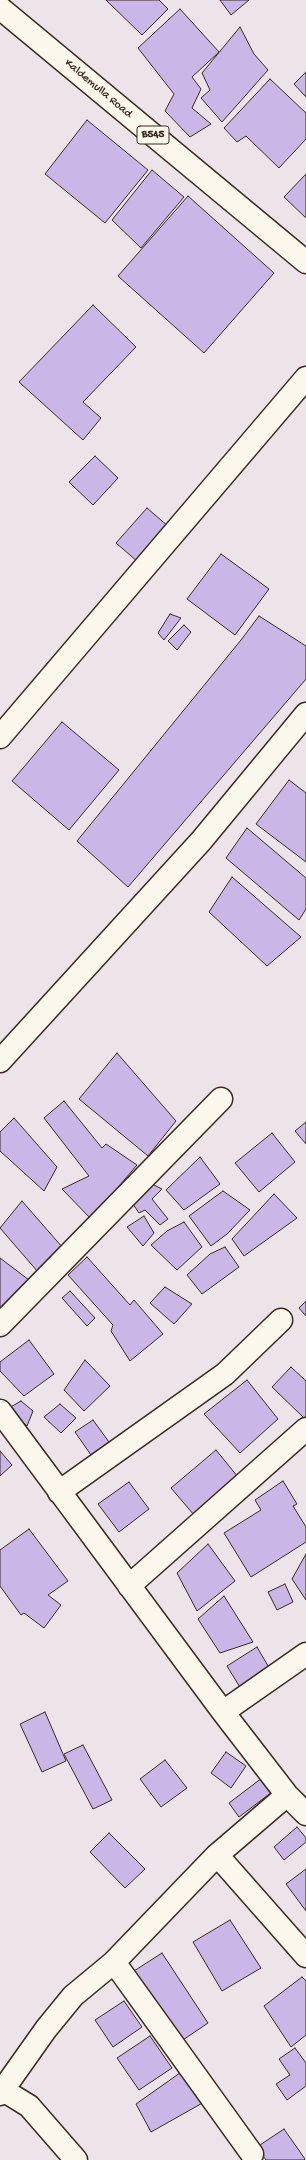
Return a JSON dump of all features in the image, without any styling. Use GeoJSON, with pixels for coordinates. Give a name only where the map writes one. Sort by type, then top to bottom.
{"type":"FeatureCollection","features":[{"type":"Feature","properties":{"kind":"street","name":"Kaldemulla Road"},"geometry":{"type":"LineString","coordinates":[[3,16],[306,262]]}},
{"type":"Feature","properties":{"kind":"street"},"geometry":{"type":"LineString","coordinates":[[0,736],[306,378]]}},
{"type":"Feature","properties":{"kind":"street"},"geometry":{"type":"LineString","coordinates":[[0,1061],[202,841],[306,714]]}},
{"type":"Feature","properties":{"kind":"street"},"geometry":{"type":"LineString","coordinates":[[0,1325],[221,1099]]}},
{"type":"Feature","properties":{"kind":"street"},"geometry":{"type":"LineString","coordinates":[[59,1492],[225,1374],[281,1320]]}},
{"type":"Feature","properties":{"kind":"street"},"geometry":{"type":"LineString","coordinates":[[0,1411],[129,1586],[287,1795],[306,1814]]}},
{"type":"Feature","properties":{"kind":"street"},"geometry":{"type":"LineString","coordinates":[[129,1586],[306,1429]]}},
{"type":"Feature","properties":{"kind":"street"},"geometry":{"type":"LineString","coordinates":[[224,1712],[306,1654]]}},
{"type":"Feature","properties":{"kind":"street"},"geometry":{"type":"LineString","coordinates":[[76,2160],[29,2106],[2,2092],[46,2029],[73,1996],[114,1962],[217,1855],[287,1795]]}},
{"type":"Feature","properties":{"kind":"street"},"geometry":{"type":"LineString","coordinates":[[217,1855],[306,1956]]}},
{"type":"Feature","properties":{"kind":"street"},"geometry":{"type":"LineString","coordinates":[[114,1962],[252,2154]]}},
{"type":"Feature","properties":{"kind":"building"},"geometry":{"type":"Polygon","coordinates":[[[106,0],[159,0],[168,9],[142,35],[106,0]]]}},
{"type":"Feature","properties":{"kind":"building"},"geometry":{"type":"Polygon","coordinates":[[[220,0],[249,0],[231,15],[220,0]]]}},
{"type":"Feature","properties":{"kind":"building"},"geometry":{"type":"Polygon","coordinates":[[[180,9],[219,52],[192,77],[201,89],[192,108],[211,124],[190,137],[165,111],[174,94],[138,48],[180,9]]]}},
{"type":"Feature","properties":{"kind":"building"},"geometry":{"type":"Polygon","coordinates":[[[240,27],[254,54],[268,70],[222,122],[201,98],[210,90],[202,73],[240,27]]]}},
{"type":"Feature","properties":{"kind":"building"},"geometry":{"type":"Polygon","coordinates":[[[306,72],[306,97],[294,84],[306,72]]]}},
{"type":"Feature","properties":{"kind":"building"},"geometry":{"type":"Polygon","coordinates":[[[270,79],[306,113],[306,139],[279,168],[246,136],[237,142],[224,128],[270,79]]]}},
{"type":"Feature","properties":{"kind":"building"},"geometry":{"type":"Polygon","coordinates":[[[87,120],[148,170],[105,223],[45,174],[87,120]]]}},
{"type":"Feature","properties":{"kind":"building"},"geometry":{"type":"Polygon","coordinates":[[[152,170],[184,197],[141,248],[112,220],[152,170]]]}},
{"type":"Feature","properties":{"kind":"building"},"geometry":{"type":"Polygon","coordinates":[[[306,174],[306,218],[284,197],[306,174]]]}},
{"type":"Feature","properties":{"kind":"building"},"geometry":{"type":"Polygon","coordinates":[[[188,196],[274,273],[204,353],[118,276],[188,196]]]}},
{"type":"Feature","properties":{"kind":"building"},"geometry":{"type":"Polygon","coordinates":[[[93,305],[136,347],[83,402],[101,418],[83,440],[19,382],[93,305]]]}},
{"type":"Feature","properties":{"kind":"building"},"geometry":{"type":"Polygon","coordinates":[[[95,456],[118,478],[93,505],[69,482],[95,456]]]}},
{"type":"Feature","properties":{"kind":"building"},"geometry":{"type":"Polygon","coordinates":[[[147,508],[169,527],[138,562],[116,543],[147,508]]]}},
{"type":"Feature","properties":{"kind":"building"},"geometry":{"type":"Polygon","coordinates":[[[221,554],[269,589],[235,635],[187,599],[221,554]]]}},
{"type":"Feature","properties":{"kind":"building"},"geometry":{"type":"Polygon","coordinates":[[[170,614],[181,618],[164,640],[158,633],[170,614]]]}},
{"type":"Feature","properties":{"kind":"building"},"geometry":{"type":"Polygon","coordinates":[[[259,616],[306,646],[306,679],[128,887],[77,841],[259,616]]]}},
{"type":"Feature","properties":{"kind":"building"},"geometry":{"type":"Polygon","coordinates":[[[184,625],[191,632],[177,650],[168,641],[184,625]]]}},
{"type":"Feature","properties":{"kind":"building"},"geometry":{"type":"Polygon","coordinates":[[[62,722],[119,770],[69,830],[12,781],[62,722]]]}},
{"type":"Feature","properties":{"kind":"building"},"geometry":{"type":"Polygon","coordinates":[[[289,780],[306,793],[306,862],[256,824],[289,780]]]}},
{"type":"Feature","properties":{"kind":"building"},"geometry":{"type":"Polygon","coordinates":[[[247,828],[306,878],[306,909],[299,920],[226,858],[247,828]]]}},
{"type":"Feature","properties":{"kind":"building"},"geometry":{"type":"Polygon","coordinates":[[[232,877],[301,937],[267,966],[209,912],[232,877]]]}},
{"type":"Feature","properties":{"kind":"building"},"geometry":{"type":"Polygon","coordinates":[[[117,1053],[176,1121],[148,1156],[79,1099],[117,1053]]]}},
{"type":"Feature","properties":{"kind":"building"},"geometry":{"type":"Polygon","coordinates":[[[64,1101],[102,1148],[106,1144],[137,1165],[91,1219],[62,1189],[89,1176],[44,1118],[64,1101]]]}},
{"type":"Feature","properties":{"kind":"building"},"geometry":{"type":"Polygon","coordinates":[[[14,1118],[57,1167],[44,1191],[0,1151],[0,1132],[14,1118]]]}},
{"type":"Feature","properties":{"kind":"building"},"geometry":{"type":"Polygon","coordinates":[[[306,1122],[306,1144],[295,1131],[306,1122]]]}},
{"type":"Feature","properties":{"kind":"building"},"geometry":{"type":"Polygon","coordinates":[[[272,1133],[295,1162],[259,1192],[235,1163],[272,1133]]]}},
{"type":"Feature","properties":{"kind":"building"},"geometry":{"type":"Polygon","coordinates":[[[200,1157],[220,1184],[184,1210],[166,1190],[200,1157]]]}},
{"type":"Feature","properties":{"kind":"building"},"geometry":{"type":"Polygon","coordinates":[[[148,1182],[162,1189],[152,1199],[168,1219],[160,1225],[145,1210],[139,1213],[131,1201],[148,1182]]]}},
{"type":"Feature","properties":{"kind":"building"},"geometry":{"type":"Polygon","coordinates":[[[223,1191],[250,1210],[227,1234],[211,1246],[189,1216],[223,1191]]]}},
{"type":"Feature","properties":{"kind":"building"},"geometry":{"type":"Polygon","coordinates":[[[274,1194],[297,1218],[244,1256],[232,1239],[274,1194]]]}},
{"type":"Feature","properties":{"kind":"building"},"geometry":{"type":"Polygon","coordinates":[[[22,1201],[63,1248],[38,1272],[0,1228],[22,1201]]]}},
{"type":"Feature","properties":{"kind":"building"},"geometry":{"type":"Polygon","coordinates":[[[144,1216],[154,1233],[143,1246],[127,1227],[144,1216]]]}},
{"type":"Feature","properties":{"kind":"building"},"geometry":{"type":"Polygon","coordinates":[[[184,1222],[202,1247],[177,1270],[151,1245],[167,1231],[184,1222]]]}},
{"type":"Feature","properties":{"kind":"building"},"geometry":{"type":"Polygon","coordinates":[[[225,1247],[239,1267],[202,1294],[187,1275],[210,1254],[225,1247]]]}},
{"type":"Feature","properties":{"kind":"building"},"geometry":{"type":"Polygon","coordinates":[[[87,1257],[130,1305],[134,1300],[163,1334],[130,1361],[111,1331],[113,1325],[68,1275],[87,1257]]]}},
{"type":"Feature","properties":{"kind":"building"},"geometry":{"type":"Polygon","coordinates":[[[0,1258],[29,1280],[6,1312],[0,1308],[0,1258]]]}},
{"type":"Feature","properties":{"kind":"building"},"geometry":{"type":"Polygon","coordinates":[[[165,1287],[192,1304],[174,1324],[150,1303],[165,1287]]]}},
{"type":"Feature","properties":{"kind":"building"},"geometry":{"type":"Polygon","coordinates":[[[70,1291],[95,1318],[87,1326],[62,1298],[70,1291]]]}},
{"type":"Feature","properties":{"kind":"building"},"geometry":{"type":"Polygon","coordinates":[[[306,1301],[306,1316],[299,1308],[306,1301]]]}},
{"type":"Feature","properties":{"kind":"building"},"geometry":{"type":"Polygon","coordinates":[[[29,1340],[54,1374],[24,1396],[0,1371],[0,1362],[29,1340]]]}},
{"type":"Feature","properties":{"kind":"building"},"geometry":{"type":"Polygon","coordinates":[[[85,1360],[110,1386],[84,1411],[64,1390],[85,1360]]]}},
{"type":"Feature","properties":{"kind":"building"},"geometry":{"type":"Polygon","coordinates":[[[291,1367],[306,1381],[306,1416],[304,1418],[272,1387],[291,1367]]]}},
{"type":"Feature","properties":{"kind":"building"},"geometry":{"type":"Polygon","coordinates":[[[247,1380],[278,1419],[240,1453],[204,1414],[247,1380]]]}},
{"type":"Feature","properties":{"kind":"building"},"geometry":{"type":"Polygon","coordinates":[[[21,1401],[33,1411],[27,1426],[9,1408],[21,1401]]]}},
{"type":"Feature","properties":{"kind":"building"},"geometry":{"type":"Polygon","coordinates":[[[60,1404],[76,1418],[61,1433],[44,1417],[60,1404]]]}},
{"type":"Feature","properties":{"kind":"building"},"geometry":{"type":"Polygon","coordinates":[[[93,1420],[109,1442],[91,1455],[75,1432],[93,1420]]]}},
{"type":"Feature","properties":{"kind":"building"},"geometry":{"type":"Polygon","coordinates":[[[216,1450],[238,1477],[194,1515],[171,1488],[216,1450]]]}},
{"type":"Feature","properties":{"kind":"building"},"geometry":{"type":"Polygon","coordinates":[[[0,1451],[12,1465],[0,1476],[0,1451]]]}},
{"type":"Feature","properties":{"kind":"building"},"geometry":{"type":"Polygon","coordinates":[[[283,1481],[297,1504],[293,1506],[306,1527],[306,1542],[251,1577],[224,1533],[261,1510],[255,1500],[283,1481]]]}},
{"type":"Feature","properties":{"kind":"building"},"geometry":{"type":"Polygon","coordinates":[[[129,1482],[149,1509],[119,1532],[98,1504],[129,1482]]]}},
{"type":"Feature","properties":{"kind":"building"},"geometry":{"type":"Polygon","coordinates":[[[29,1529],[68,1581],[48,1595],[61,1605],[44,1628],[24,1613],[21,1615],[0,1586],[0,1550],[29,1529]]]}},
{"type":"Feature","properties":{"kind":"building"},"geometry":{"type":"Polygon","coordinates":[[[208,1544],[235,1581],[197,1611],[177,1573],[208,1544]]]}},
{"type":"Feature","properties":{"kind":"building"},"geometry":{"type":"Polygon","coordinates":[[[306,1554],[306,1600],[292,1579],[306,1554]]]}},
{"type":"Feature","properties":{"kind":"building"},"geometry":{"type":"Polygon","coordinates":[[[285,1584],[293,1602],[277,1610],[268,1592],[285,1584]]]}},
{"type":"Feature","properties":{"kind":"building"},"geometry":{"type":"Polygon","coordinates":[[[224,1596],[253,1642],[220,1653],[198,1619],[224,1596]]]}},
{"type":"Feature","properties":{"kind":"building"},"geometry":{"type":"Polygon","coordinates":[[[257,1647],[271,1671],[241,1689],[227,1666],[257,1647]]]}},
{"type":"Feature","properties":{"kind":"building"},"geometry":{"type":"Polygon","coordinates":[[[45,1712],[66,1761],[42,1772],[20,1724],[45,1712]]]}},
{"type":"Feature","properties":{"kind":"building"},"geometry":{"type":"Polygon","coordinates":[[[83,1745],[112,1800],[93,1809],[64,1754],[83,1745]]]}},
{"type":"Feature","properties":{"kind":"building"},"geometry":{"type":"Polygon","coordinates":[[[226,1752],[246,1766],[231,1788],[211,1773],[226,1752]]]}},
{"type":"Feature","properties":{"kind":"building"},"geometry":{"type":"Polygon","coordinates":[[[165,1760],[187,1788],[161,1807],[140,1779],[165,1760]]]}},
{"type":"Feature","properties":{"kind":"building"},"geometry":{"type":"Polygon","coordinates":[[[262,1778],[272,1792],[239,1817],[229,1803],[262,1778]]]}},
{"type":"Feature","properties":{"kind":"building"},"geometry":{"type":"Polygon","coordinates":[[[297,1827],[306,1838],[306,1842],[284,1860],[274,1847],[297,1827]]]}},
{"type":"Feature","properties":{"kind":"building"},"geometry":{"type":"Polygon","coordinates":[[[109,1833],[145,1869],[125,1888],[90,1852],[109,1833]]]}},
{"type":"Feature","properties":{"kind":"building"},"geometry":{"type":"Polygon","coordinates":[[[306,1869],[306,1911],[286,1884],[306,1869]]]}},
{"type":"Feature","properties":{"kind":"building"},"geometry":{"type":"Polygon","coordinates":[[[230,1920],[261,1968],[222,1991],[193,1942],[230,1920]]]}},
{"type":"Feature","properties":{"kind":"building"},"geometry":{"type":"Polygon","coordinates":[[[162,1953],[208,2023],[177,2044],[134,1971],[162,1953]]]}},
{"type":"Feature","properties":{"kind":"building"},"geometry":{"type":"Polygon","coordinates":[[[302,1977],[306,1981],[306,2035],[291,2047],[264,2006],[302,1977]]]}},
{"type":"Feature","properties":{"kind":"building"},"geometry":{"type":"Polygon","coordinates":[[[124,2001],[142,2027],[113,2047],[95,2020],[124,2001]]]}},
{"type":"Feature","properties":{"kind":"building"},"geometry":{"type":"Polygon","coordinates":[[[150,2036],[172,2068],[139,2090],[117,2058],[150,2036]]]}},
{"type":"Feature","properties":{"kind":"building"},"geometry":{"type":"Polygon","coordinates":[[[295,2048],[306,2063],[306,2086],[287,2100],[276,2084],[290,2075],[279,2059],[295,2048]]]}},
{"type":"Feature","properties":{"kind":"building"},"geometry":{"type":"Polygon","coordinates":[[[187,2068],[206,2101],[151,2132],[136,2104],[187,2068]]]}},
{"type":"Feature","properties":{"kind":"building"},"geometry":{"type":"Polygon","coordinates":[[[284,2129],[305,2159],[304,2160],[266,2160],[257,2147],[284,2129]]]}}]}
